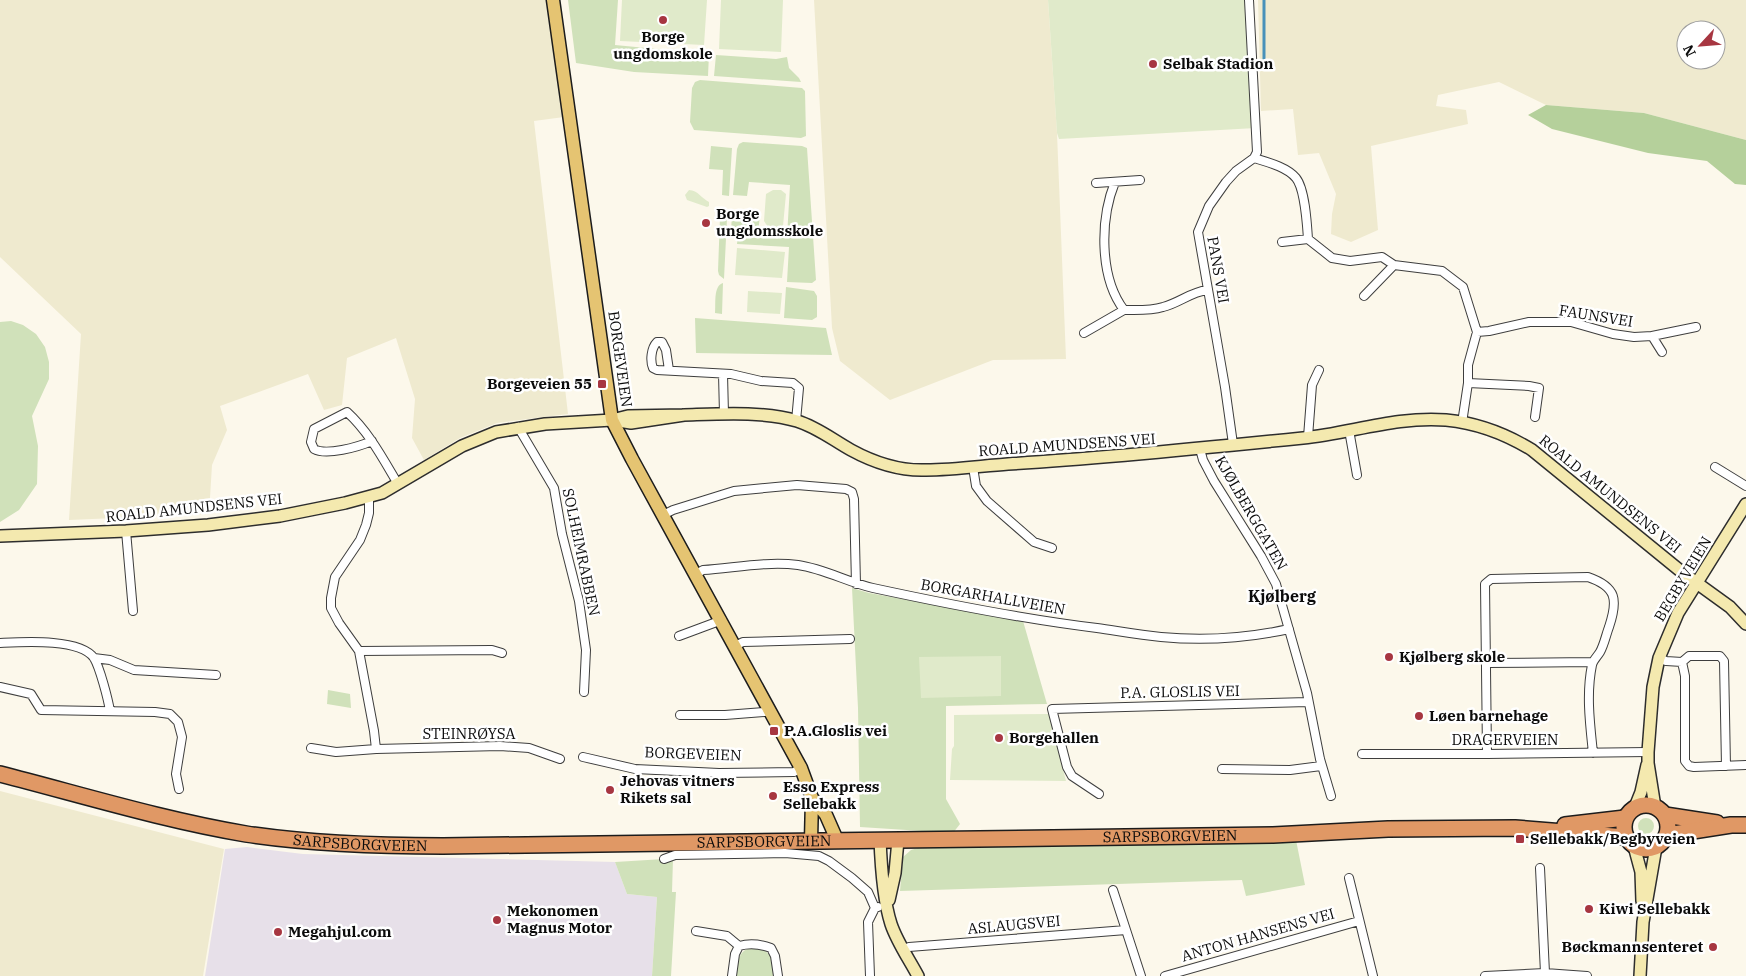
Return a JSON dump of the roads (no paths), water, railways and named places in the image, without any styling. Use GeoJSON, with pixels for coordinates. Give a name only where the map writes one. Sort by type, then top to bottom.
{"type":"FeatureCollection","features":[{"type":"Feature","properties":{"kind":"highway","name":"SARPSBORGVEIEN"},"geometry":{"type":"LineString","coordinates":[[0,774],[175,819],[246,834],[317,843],[383,846],[1273,835],[1388,829],[1536,829],[1630,842]]}},
{"type":"Feature","properties":{"kind":"highway"},"geometry":{"type":"LineString","coordinates":[[1649,805],[1660,811],[1739,825],[1662,841],[1649,849],[1642,849],[1630,842],[1624,825],[1630,813],[1649,805]]}},
{"type":"Feature","properties":{"kind":"highway"},"geometry":{"type":"LineString","coordinates":[[1660,811],[1668,821],[1662,841]]}},
{"type":"Feature","properties":{"kind":"highway","name":"SARPSBORGVEIEN"},"geometry":{"type":"LineString","coordinates":[[1536,829],[1630,813]]}},
{"type":"Feature","properties":{"kind":"main road","name":"BORGEVEIEN"},"geometry":{"type":"LineString","coordinates":[[553,0],[612,420],[663,516],[722,620],[801,768],[812,798],[826,815],[837,840]]}},
{"type":"Feature","properties":{"kind":"main road","name":"BORGEVEIEN"},"geometry":{"type":"LineString","coordinates":[[811,841],[812,798]]}},
{"type":"Feature","properties":{"kind":"street"},"geometry":{"type":"LineString","coordinates":[[1249,0],[1257,152],[1254,158],[1288,171],[1297,178],[1308,239],[1332,258],[1350,260],[1382,257],[1394,265],[1442,271],[1462,287],[1477,332],[1468,365],[1468,384],[1462,423]]}},
{"type":"Feature","properties":{"kind":"street","name":"PANS VEI"},"geometry":{"type":"LineString","coordinates":[[1233,444],[1198,232],[1209,206],[1226,182],[1236,171],[1254,158]]}},
{"type":"Feature","properties":{"kind":"street"},"geometry":{"type":"LineString","coordinates":[[1096,183],[1140,180]]}},
{"type":"Feature","properties":{"kind":"street"},"geometry":{"type":"LineString","coordinates":[[1115,182],[1109,197],[1103,247],[1115,299],[1124,310]]}},
{"type":"Feature","properties":{"kind":"street"},"geometry":{"type":"LineString","coordinates":[[1282,242],[1308,239]]}},
{"type":"Feature","properties":{"kind":"street"},"geometry":{"type":"LineString","coordinates":[[1364,296],[1394,265]]}},
{"type":"Feature","properties":{"kind":"street"},"geometry":{"type":"LineString","coordinates":[[1084,333],[1124,310],[1147,310],[1165,307],[1198,291],[1207,290]]}},
{"type":"Feature","properties":{"kind":"street","name":"FAUNSVEI"},"geometry":{"type":"LineString","coordinates":[[1477,332],[1529,322],[1571,322],[1613,334],[1634,337],[1652,336],[1696,327]]}},
{"type":"Feature","properties":{"kind":"street"},"geometry":{"type":"LineString","coordinates":[[1652,336],[1662,352]]}},
{"type":"Feature","properties":{"kind":"street"},"geometry":{"type":"LineString","coordinates":[[669,370],[741,375],[761,381],[796,384],[799,388],[796,421]]}},
{"type":"Feature","properties":{"kind":"street"},"geometry":{"type":"LineString","coordinates":[[1308,437],[1312,385],[1319,370]]}},
{"type":"Feature","properties":{"kind":"street"},"geometry":{"type":"LineString","coordinates":[[723,374],[724,414]]}},
{"type":"Feature","properties":{"kind":"street"},"geometry":{"type":"LineString","coordinates":[[1468,384],[1539,388],[1535,417]]}},
{"type":"Feature","properties":{"kind":"street"},"geometry":{"type":"LineString","coordinates":[[372,442],[361,446],[320,452],[314,449],[311,442],[314,429],[347,412],[361,425],[372,442],[398,484]]}},
{"type":"Feature","properties":{"kind":"street","name":"ROALD AMUNDSENS VEI"},"geometry":{"type":"LineString","coordinates":[[0,536],[126,531],[208,525],[280,516],[368,498],[398,484],[476,439],[518,427],[545,424],[612,420],[631,423],[684,415],[724,414],[770,417],[796,421],[822,432],[874,461],[891,466],[925,470],[1102,458],[1200,449],[1308,437],[1410,420],[1446,420],[1498,432],[1532,450],[1697,583],[1730,607],[1746,624]]}},
{"type":"Feature","properties":{"kind":"street","name":"SOLHEIMRABBEN"},"geometry":{"type":"LineString","coordinates":[[518,427],[554,488],[562,534],[579,601],[586,650],[584,692]]}},
{"type":"Feature","properties":{"kind":"street"},"geometry":{"type":"LineString","coordinates":[[1349,430],[1356,475]]}},
{"type":"Feature","properties":{"kind":"street","name":"KJØLBERGGATEN"},"geometry":{"type":"LineString","coordinates":[[1200,449],[1203,460],[1214,481],[1261,556],[1276,584],[1308,702],[1321,766],[1331,796]]}},
{"type":"Feature","properties":{"kind":"street"},"geometry":{"type":"LineString","coordinates":[[1715,466],[1746,486]]}},
{"type":"Feature","properties":{"kind":"street"},"geometry":{"type":"LineString","coordinates":[[973,467],[976,486],[987,501],[1034,542],[1052,548]]}},
{"type":"Feature","properties":{"kind":"street"},"geometry":{"type":"LineString","coordinates":[[663,516],[674,510],[734,491],[797,485],[846,489],[852,492],[854,498],[856,584]]}},
{"type":"Feature","properties":{"kind":"street"},"geometry":{"type":"LineString","coordinates":[[368,498],[370,513],[366,525],[360,540],[335,577],[331,598],[332,608],[339,623],[359,651],[376,749]]}},
{"type":"Feature","properties":{"kind":"street","name":"BEGBYVEIEN"},"geometry":{"type":"LineString","coordinates":[[1630,813],[1641,792],[1648,757],[1653,687],[1659,658],[1678,613],[1746,504]]}},
{"type":"Feature","properties":{"kind":"street"},"geometry":{"type":"LineString","coordinates":[[126,531],[133,611]]}},
{"type":"Feature","properties":{"kind":"street","name":"BORGARHALLVEIEN"},"geometry":{"type":"LineString","coordinates":[[696,574],[703,570],[797,565],[824,570],[856,584],[910,596],[1059,623],[1161,638],[1214,638],[1262,635],[1289,629]]}},
{"type":"Feature","properties":{"kind":"street"},"geometry":{"type":"LineString","coordinates":[[1487,754],[1485,584],[1491,579],[1588,577],[1602,582],[1611,592],[1615,602],[1614,611],[1600,652],[1592,662],[1589,707],[1593,753]]}},
{"type":"Feature","properties":{"kind":"street"},"geometry":{"type":"LineString","coordinates":[[678,636],[722,620]]}},
{"type":"Feature","properties":{"kind":"street"},"geometry":{"type":"LineString","coordinates":[[735,646],[743,642],[850,639]]}},
{"type":"Feature","properties":{"kind":"street"},"geometry":{"type":"LineString","coordinates":[[0,644],[39,642],[67,645],[79,648],[94,658],[110,660],[134,670],[216,675]]}},
{"type":"Feature","properties":{"kind":"street"},"geometry":{"type":"LineString","coordinates":[[359,651],[492,650],[502,653]]}},
{"type":"Feature","properties":{"kind":"street"},"geometry":{"type":"LineString","coordinates":[[1659,658],[1682,662],[1689,656],[1720,656],[1724,661],[1726,766]]}},
{"type":"Feature","properties":{"kind":"street"},"geometry":{"type":"LineString","coordinates":[[94,658],[110,711]]}},
{"type":"Feature","properties":{"kind":"street"},"geometry":{"type":"LineString","coordinates":[[1487,663],[1592,662]]}},
{"type":"Feature","properties":{"kind":"street"},"geometry":{"type":"LineString","coordinates":[[1682,662],[1684,676],[1685,761],[1694,768],[1746,765]]}},
{"type":"Feature","properties":{"kind":"street"},"geometry":{"type":"LineString","coordinates":[[0,687],[31,694],[41,710],[155,712],[170,714],[178,722],[182,737],[176,774],[180,789]]}},
{"type":"Feature","properties":{"kind":"street","name":"P.A. GLOSLIS VEI"},"geometry":{"type":"LineString","coordinates":[[1099,794],[1072,776],[1067,767],[1052,709],[1308,702]]}},
{"type":"Feature","properties":{"kind":"street"},"geometry":{"type":"LineString","coordinates":[[680,715],[725,715],[764,712],[769,709]]}},
{"type":"Feature","properties":{"kind":"street","name":"STEINRØYSA"},"geometry":{"type":"LineString","coordinates":[[311,748],[336,752],[376,749],[509,747],[529,748],[560,759]]}},
{"type":"Feature","properties":{"kind":"street","name":"DRAGERVEIEN"},"geometry":{"type":"LineString","coordinates":[[1362,754],[1593,753],[1648,757]]}},
{"type":"Feature","properties":{"kind":"street","name":"BORGEVEIEN"},"geometry":{"type":"LineString","coordinates":[[583,757],[635,769],[794,772],[801,768]]}},
{"type":"Feature","properties":{"kind":"street","name":"BEGBYVEIEN"},"geometry":{"type":"LineString","coordinates":[[1648,757],[1660,811]]}},
{"type":"Feature","properties":{"kind":"street"},"geometry":{"type":"LineString","coordinates":[[1222,769],[1290,770],[1321,766]]}},
{"type":"Feature","properties":{"kind":"street"},"geometry":{"type":"LineString","coordinates":[[880,839],[882,873],[891,922],[918,976]]}},
{"type":"Feature","properties":{"kind":"street"},"geometry":{"type":"LineString","coordinates":[[888,906],[895,873],[898,840]]}},
{"type":"Feature","properties":{"kind":"street"},"geometry":{"type":"LineString","coordinates":[[1643,922],[1662,841]]}},
{"type":"Feature","properties":{"kind":"street"},"geometry":{"type":"LineString","coordinates":[[1630,842],[1641,872],[1643,922],[1640,976]]}},
{"type":"Feature","properties":{"kind":"street"},"geometry":{"type":"LineString","coordinates":[[664,859],[675,856],[785,853],[819,856],[844,872],[868,892],[875,908]]}},
{"type":"Feature","properties":{"kind":"street"},"geometry":{"type":"LineString","coordinates":[[1540,868],[1545,973]]}},
{"type":"Feature","properties":{"kind":"street"},"geometry":{"type":"LineString","coordinates":[[1348,878],[1373,976]]}},
{"type":"Feature","properties":{"kind":"street"},"geometry":{"type":"LineString","coordinates":[[1113,890],[1141,976]]}},
{"type":"Feature","properties":{"kind":"street"},"geometry":{"type":"LineString","coordinates":[[875,908],[888,906]]}},
{"type":"Feature","properties":{"kind":"street"},"geometry":{"type":"LineString","coordinates":[[870,976],[868,922],[875,908]]}},
{"type":"Feature","properties":{"kind":"street","name":"ANTON HANSENS VEI"},"geometry":{"type":"LineString","coordinates":[[1165,976],[1359,921]]}},
{"type":"Feature","properties":{"kind":"street","name":"ASLAUGSVEI"},"geometry":{"type":"LineString","coordinates":[[904,950],[909,947],[1126,930]]}},
{"type":"Feature","properties":{"kind":"street"},"geometry":{"type":"LineString","coordinates":[[696,931],[726,936],[739,946]]}},
{"type":"Feature","properties":{"kind":"street"},"geometry":{"type":"LineString","coordinates":[[739,946],[748,944],[771,948],[775,956],[778,976]]}},
{"type":"Feature","properties":{"kind":"street"},"geometry":{"type":"LineString","coordinates":[[732,976],[735,954],[739,946]]}},
{"type":"Feature","properties":{"kind":"street"},"geometry":{"type":"LineString","coordinates":[[1485,976],[1545,973],[1587,976]]}},
{"type":"Feature","properties":{"kind":"waterway"},"geometry":{"type":"LineString","coordinates":[[1264,0],[1264,59]]}},
{"type":"Feature","properties":{"kind":"place","name":"Borge ungdomskole"},"geometry":{"type":"Point","coordinates":[663,20]}},
{"type":"Feature","properties":{"kind":"place","name":"Selbak Stadion"},"geometry":{"type":"Point","coordinates":[1153,64]}},
{"type":"Feature","properties":{"kind":"place","name":"Borge ungdomsskole"},"geometry":{"type":"Point","coordinates":[706,223]}},
{"type":"Feature","properties":{"kind":"place","name":"Borgeveien 55"},"geometry":{"type":"Point","coordinates":[602,384]}},
{"type":"Feature","properties":{"kind":"place","name":"Kjølberg skole"},"geometry":{"type":"Point","coordinates":[1389,657]}},
{"type":"Feature","properties":{"kind":"place","name":"Løen barnehage"},"geometry":{"type":"Point","coordinates":[1419,716]}},
{"type":"Feature","properties":{"kind":"place","name":"P.A.Gloslis vei"},"geometry":{"type":"Point","coordinates":[774,731]}},
{"type":"Feature","properties":{"kind":"place","name":"Borgehallen"},"geometry":{"type":"Point","coordinates":[999,738]}},
{"type":"Feature","properties":{"kind":"place","name":"Jehovas vitners Rikets sal"},"geometry":{"type":"Point","coordinates":[610,790]}},
{"type":"Feature","properties":{"kind":"place","name":"Esso Express Sellebakk"},"geometry":{"type":"Point","coordinates":[773,796]}},
{"type":"Feature","properties":{"kind":"place","name":"Sellebakk/Begbyveien"},"geometry":{"type":"Point","coordinates":[1520,839]}},
{"type":"Feature","properties":{"kind":"place","name":"Kiwi Sellebakk"},"geometry":{"type":"Point","coordinates":[1589,909]}},
{"type":"Feature","properties":{"kind":"place","name":"Mekonomen Magnus Motor"},"geometry":{"type":"Point","coordinates":[497,920]}},
{"type":"Feature","properties":{"kind":"place","name":"Megahjul.com"},"geometry":{"type":"Point","coordinates":[278,932]}},
{"type":"Feature","properties":{"kind":"place","name":"Bøckmannsenteret"},"geometry":{"type":"Point","coordinates":[1713,947]}},
{"type":"Feature","properties":{"kind":"district","name":"Kjølberg"},"geometry":{"type":"Point","coordinates":[1282,596]}}]}
